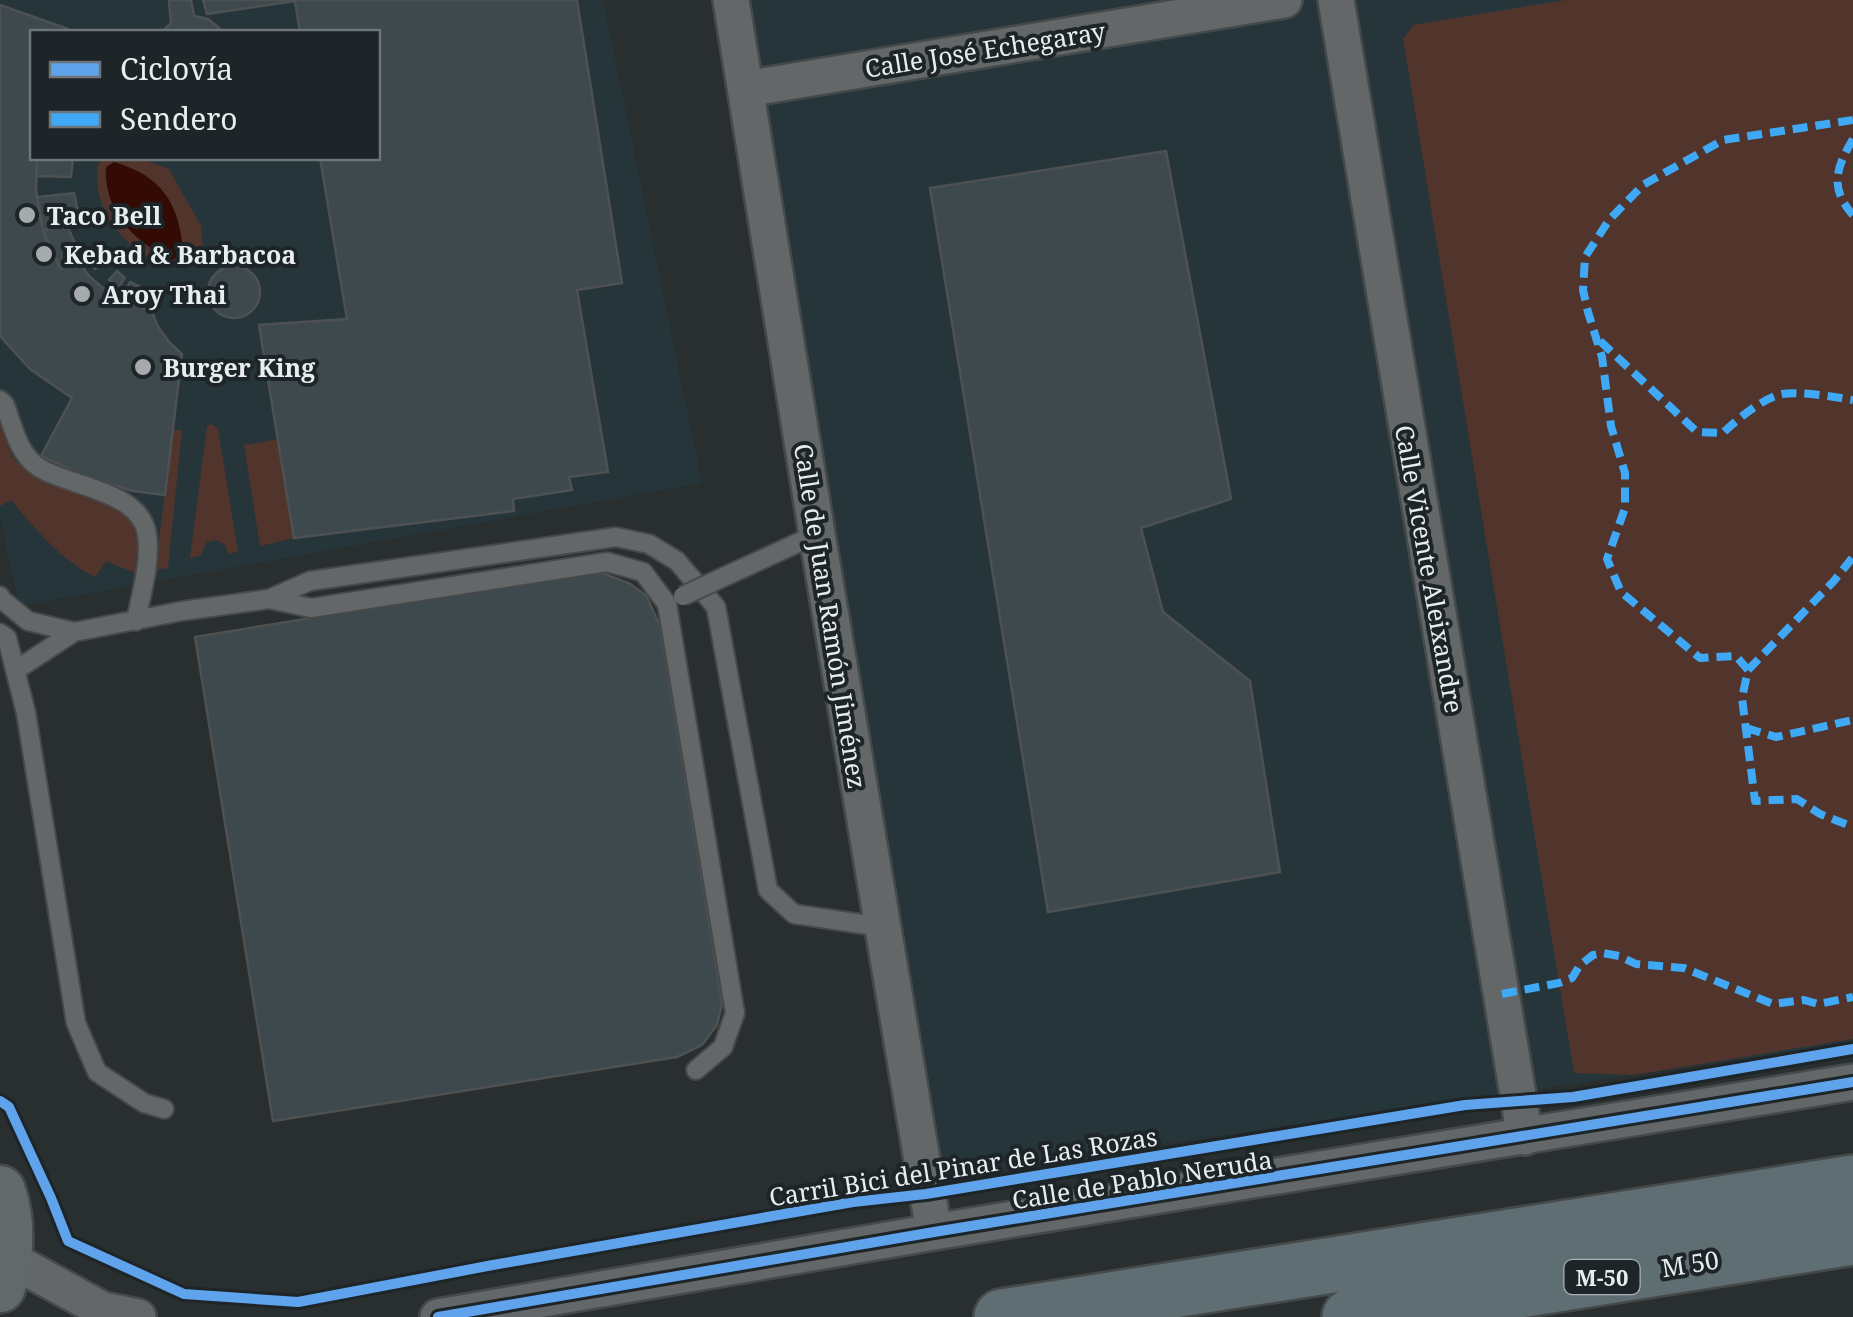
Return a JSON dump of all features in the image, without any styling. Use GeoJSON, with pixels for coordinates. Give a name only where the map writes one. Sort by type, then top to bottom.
{"type":"FeatureCollection","features":[{"type":"Feature","properties":{"kind":"highway"},"geometry":{"type":"LineString","coordinates":[[1002,1317],[1853,1182]]}},
{"type":"Feature","properties":{"kind":"highway","name":"M 50"},"geometry":{"type":"LineString","coordinates":[[1350,1317],[1853,1237]]}},
{"type":"Feature","properties":{"kind":"street","name":"Calle de Juan Ramón Jiménez"},"geometry":{"type":"LineString","coordinates":[[731,0],[934,1232]]}},
{"type":"Feature","properties":{"kind":"street","name":"Calle José Echegaray"},"geometry":{"type":"LineString","coordinates":[[746,89],[1284,0]]}},
{"type":"Feature","properties":{"kind":"street","name":"Calle Vicente Aleixandre"},"geometry":{"type":"LineString","coordinates":[[1336,0],[1525,1138]]}},
{"type":"Feature","properties":{"kind":"street","name":"Calle de Pablo Neruda"},"geometry":{"type":"LineString","coordinates":[[438,1317],[1853,1082]]}},
{"type":"Feature","properties":{"kind":"street"},"geometry":{"type":"LineString","coordinates":[[0,1191],[7,1212],[4,1272],[103,1310],[138,1317]]}},
{"type":"Feature","properties":{"kind":"lane"},"geometry":{"type":"LineString","coordinates":[[0,400],[25,454],[39,467],[120,499],[136,512],[147,532],[136,621]]}},
{"type":"Feature","properties":{"kind":"lane"},"geometry":{"type":"LineString","coordinates":[[675,600],[816,534]]}},
{"type":"Feature","properties":{"kind":"lane"},"geometry":{"type":"LineString","coordinates":[[16,670],[74,632],[268,599],[310,581],[616,537],[649,544],[677,561],[716,607],[768,890],[794,914],[882,927]]}},
{"type":"Feature","properties":{"kind":"lane"},"geometry":{"type":"LineString","coordinates":[[268,599],[311,608],[607,562],[643,572],[675,600],[735,1013],[723,1047],[696,1070]]}},
{"type":"Feature","properties":{"kind":"lane"},"geometry":{"type":"LineString","coordinates":[[0,596],[28,621],[74,632]]}},
{"type":"Feature","properties":{"kind":"lane"},"geometry":{"type":"LineString","coordinates":[[0,633],[7,638],[26,713],[76,1023],[98,1072],[144,1103],[164,1109]]}},
{"type":"Feature","properties":{"kind":"shaded area"},"geometry":{"type":"Polygon","coordinates":[[[0,0],[603,0],[702,483],[19,606],[0,518],[0,0]]]}},
{"type":"Feature","properties":{"kind":"shaded area"},"geometry":{"type":"Polygon","coordinates":[[[742,0],[1853,0],[1853,1043],[939,1177],[742,0]]]}},
{"type":"Feature","properties":{"kind":"shaded area"},"geometry":{"type":"Polygon","coordinates":[[[1566,0],[1853,0],[1853,1039],[1634,1075],[1574,1073],[1403,39],[1413,25],[1566,0]]]}},
{"type":"Feature","properties":{"kind":"shaded area"},"geometry":{"type":"Polygon","coordinates":[[[144,160],[169,169],[201,226],[203,247],[197,266],[157,262],[122,236],[107,216],[98,192],[99,163],[144,160]]]}},
{"type":"Feature","properties":{"kind":"shaded area"},"geometry":{"type":"Polygon","coordinates":[[[114,162],[144,175],[172,205],[183,251],[173,260],[134,235],[116,211],[106,183],[106,167],[114,162]]]}},
{"type":"Feature","properties":{"kind":"shaded area"},"geometry":{"type":"Polygon","coordinates":[[[0,411],[7,424],[8,447],[17,462],[32,474],[125,515],[137,538],[135,573],[106,561],[95,577],[60,553],[11,500],[0,506],[0,411]]]}},
{"type":"Feature","properties":{"kind":"shaded area"},"geometry":{"type":"Polygon","coordinates":[[[212,424],[218,429],[238,551],[228,554],[225,545],[217,540],[207,542],[200,556],[190,558],[207,426],[212,424]]]}},
{"type":"Feature","properties":{"kind":"shaded area"},"geometry":{"type":"Polygon","coordinates":[[[173,430],[182,430],[168,568],[155,570],[173,430]]]}},
{"type":"Feature","properties":{"kind":"shaded area"},"geometry":{"type":"Polygon","coordinates":[[[278,439],[294,538],[260,546],[244,445],[278,439]]]}},
{"type":"Feature","properties":{"kind":"building"},"geometry":{"type":"Polygon","coordinates":[[[169,0],[191,0],[194,16],[208,19],[222,30],[164,30],[171,23],[169,0]]]}},
{"type":"Feature","properties":{"kind":"building"},"geometry":{"type":"Polygon","coordinates":[[[203,0],[577,0],[622,283],[577,290],[608,472],[569,477],[572,490],[513,499],[514,511],[294,538],[259,325],[347,319],[320,160],[380,160],[380,30],[300,30],[295,1],[207,14],[203,0]]]}},
{"type":"Feature","properties":{"kind":"building"},"geometry":{"type":"Polygon","coordinates":[[[0,5],[68,29],[30,30],[30,160],[37,160],[39,215],[46,241],[61,269],[77,260],[110,294],[152,311],[157,325],[182,354],[165,495],[103,482],[41,456],[72,398],[30,369],[0,336],[0,5]]]}},
{"type":"Feature","properties":{"kind":"building"},"geometry":{"type":"Polygon","coordinates":[[[1166,151],[1231,499],[1141,528],[1163,612],[1250,681],[1280,872],[1048,912],[930,188],[1166,151]]]}},
{"type":"Feature","properties":{"kind":"building"},"geometry":{"type":"Polygon","coordinates":[[[37,160],[73,160],[71,177],[36,176],[37,160]]]}},
{"type":"Feature","properties":{"kind":"building"},"geometry":{"type":"Polygon","coordinates":[[[74,193],[79,217],[43,231],[37,197],[74,193]]]}},
{"type":"Feature","properties":{"kind":"building"},"geometry":{"type":"Polygon","coordinates":[[[66,223],[81,257],[61,269],[43,231],[66,223]]]}},
{"type":"Feature","properties":{"kind":"building"},"geometry":{"type":"Polygon","coordinates":[[[97,251],[105,261],[95,269],[87,258],[97,251]]]}},
{"type":"Feature","properties":{"kind":"building"},"geometry":{"type":"Polygon","coordinates":[[[234,266],[252,274],[260,292],[252,310],[234,318],[216,310],[208,292],[216,274],[234,266]]]}},
{"type":"Feature","properties":{"kind":"building"},"geometry":{"type":"Polygon","coordinates":[[[117,271],[125,278],[118,288],[109,280],[117,271]]]}},
{"type":"Feature","properties":{"kind":"building"},"geometry":{"type":"Polygon","coordinates":[[[130,282],[141,287],[134,299],[124,293],[130,282]]]}},
{"type":"Feature","properties":{"kind":"building"},"geometry":{"type":"Polygon","coordinates":[[[143,290],[152,294],[147,306],[138,302],[143,290]]]}},
{"type":"Feature","properties":{"kind":"building"},"geometry":{"type":"Polygon","coordinates":[[[602,573],[629,583],[646,595],[660,626],[722,1004],[717,1025],[702,1045],[677,1057],[273,1121],[195,637],[602,573]]]}},
{"type":"Feature","properties":{"kind":"marked path"},"geometry":{"type":"LineString","coordinates":[[1853,120],[1723,140],[1643,185],[1609,220],[1585,257],[1583,290],[1602,357],[1611,426],[1625,473],[1625,508],[1607,559],[1621,592],[1700,658],[1736,656],[1748,670],[1742,698],[1755,801],[1797,799],[1820,814],[1853,827]]}},
{"type":"Feature","properties":{"kind":"marked path"},"geometry":{"type":"LineString","coordinates":[[1853,139],[1842,159],[1838,178],[1840,196],[1853,215]]}},
{"type":"Feature","properties":{"kind":"marked path"},"geometry":{"type":"LineString","coordinates":[[1600,341],[1697,432],[1723,433],[1758,405],[1782,394],[1853,400]]}},
{"type":"Feature","properties":{"kind":"marked path"},"geometry":{"type":"LineString","coordinates":[[1748,670],[1853,557]]}},
{"type":"Feature","properties":{"kind":"marked path"},"geometry":{"type":"LineString","coordinates":[[1746,728],[1776,737],[1853,720]]}},
{"type":"Feature","properties":{"kind":"marked path"},"geometry":{"type":"LineString","coordinates":[[1502,994],[1572,978],[1580,965],[1603,953],[1636,964],[1684,968],[1773,1004],[1804,1000],[1818,1004],[1853,997]]}},
{"type":"Feature","properties":{"kind":"cycle path","name":"Carril Bici del Pinar de Las Rozas"},"geometry":{"type":"LineString","coordinates":[[0,1101],[9,1107],[68,1241],[184,1294],[298,1302],[853,1202],[926,1194],[1465,1105],[1573,1097],[1853,1049]]}},
{"type":"Feature","properties":{"kind":"cycle path"},"geometry":{"type":"LineString","coordinates":[[438,1317],[1853,1082]]}},
{"type":"Feature","properties":{"kind":"place","name":"Taco Bell"},"geometry":{"type":"Point","coordinates":[27,215]}},
{"type":"Feature","properties":{"kind":"place","name":"Kebad & Barbacoa"},"geometry":{"type":"Point","coordinates":[44,254]}},
{"type":"Feature","properties":{"kind":"place","name":"Aroy Thai"},"geometry":{"type":"Point","coordinates":[82,294]}},
{"type":"Feature","properties":{"kind":"place","name":"Burger King"},"geometry":{"type":"Point","coordinates":[143,367]}}]}
